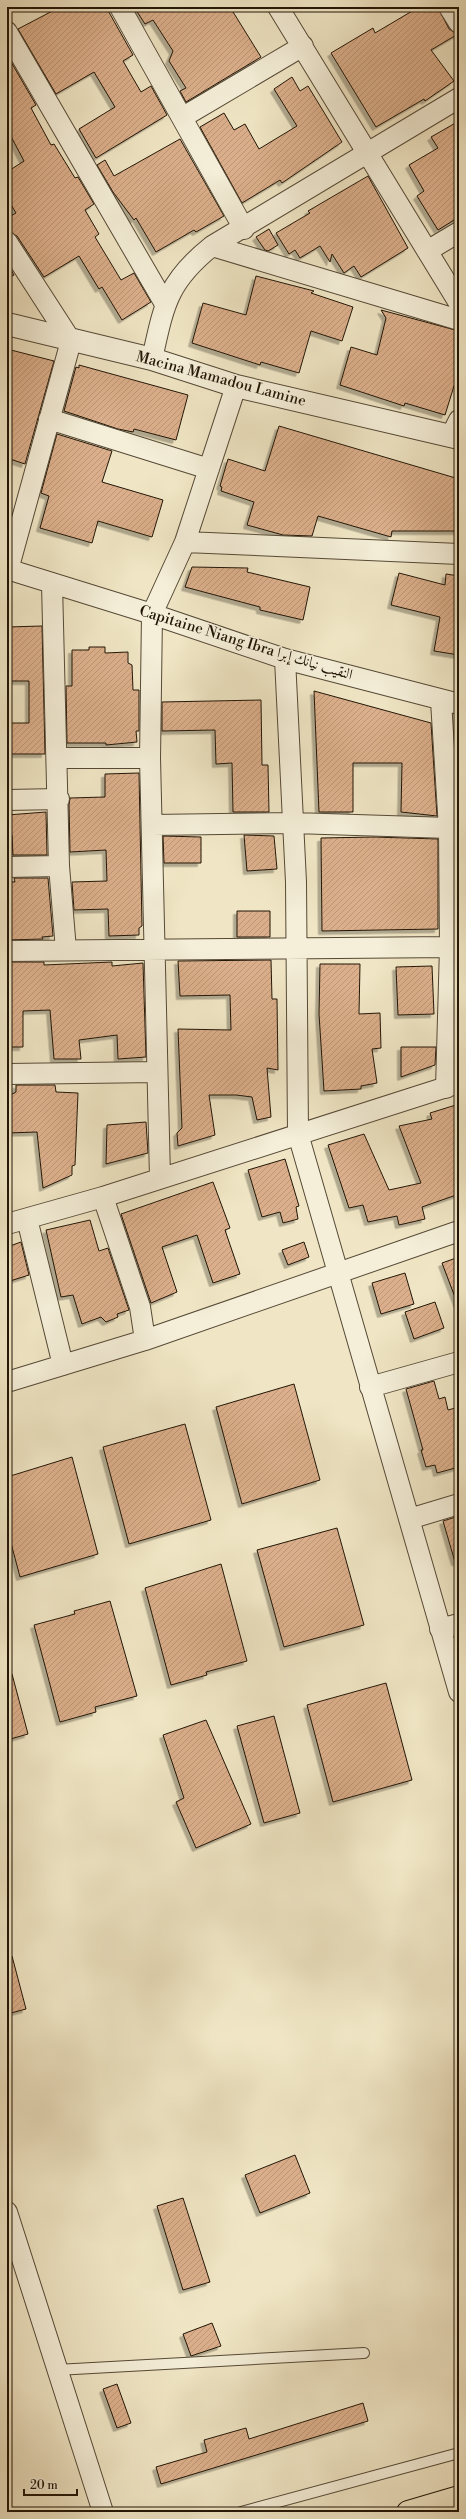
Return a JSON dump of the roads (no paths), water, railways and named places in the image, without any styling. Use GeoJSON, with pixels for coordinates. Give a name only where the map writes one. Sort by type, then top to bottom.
{"type":"FeatureCollection","features":[{"type":"Feature","properties":{"kind":"highway"},"geometry":{"type":"LineString","coordinates":[[408,2512],[459,2497]]}},
{"type":"Feature","properties":{"kind":"street"},"geometry":{"type":"LineString","coordinates":[[120,7],[183,117],[244,229]]}},
{"type":"Feature","properties":{"kind":"street"},"geometry":{"type":"LineString","coordinates":[[449,7],[459,23]]}},
{"type":"Feature","properties":{"kind":"street"},"geometry":{"type":"LineString","coordinates":[[282,8],[302,46],[366,153],[459,303]]}},
{"type":"Feature","properties":{"kind":"street"},"geometry":{"type":"LineString","coordinates":[[7,32],[165,304]]}},
{"type":"Feature","properties":{"kind":"street"},"geometry":{"type":"LineString","coordinates":[[183,117],[302,46]]}},
{"type":"Feature","properties":{"kind":"street"},"geometry":{"type":"LineString","coordinates":[[152,359],[165,304],[190,264],[212,246],[244,229],[366,153],[459,98]]}},
{"type":"Feature","properties":{"kind":"street"},"geometry":{"type":"LineString","coordinates":[[427,251],[459,232]]}},
{"type":"Feature","properties":{"kind":"street"},"geometry":{"type":"LineString","coordinates":[[7,242],[71,341],[7,570]]}},
{"type":"Feature","properties":{"kind":"street"},"geometry":{"type":"LineString","coordinates":[[212,246],[459,320]]}},
{"type":"Feature","properties":{"kind":"street","name":"Macina Mamadou Lamine"},"geometry":{"type":"LineString","coordinates":[[7,324],[71,341],[152,359],[236,386],[456,431]]}},
{"type":"Feature","properties":{"kind":"street"},"geometry":{"type":"LineString","coordinates":[[160,1178],[150,758],[152,614],[185,542],[236,386]]}},
{"type":"Feature","properties":{"kind":"street"},"geometry":{"type":"LineString","coordinates":[[50,419],[209,469]]}},
{"type":"Feature","properties":{"kind":"street"},"geometry":{"type":"LineString","coordinates":[[185,542],[459,554]]}},
{"type":"Feature","properties":{"kind":"street","name":"Capitaine Niang Ibra النقيب نيانك إبرا"},"geometry":{"type":"LineString","coordinates":[[7,570],[152,614],[285,659],[450,702]]}},
{"type":"Feature","properties":{"kind":"street"},"geometry":{"type":"LineString","coordinates":[[43,580],[58,758],[59,866],[66,950]]}},
{"type":"Feature","properties":{"kind":"street"},"geometry":{"type":"LineString","coordinates":[[285,659],[294,823],[298,948],[298,1134],[409,1519],[450,1626],[459,1692]]}},
{"type":"Feature","properties":{"kind":"street"},"geometry":{"type":"LineString","coordinates":[[7,1224],[103,1197],[452,1085],[449,828],[450,702]]}},
{"type":"Feature","properties":{"kind":"street"},"geometry":{"type":"LineString","coordinates":[[58,758],[150,758]]}},
{"type":"Feature","properties":{"kind":"street"},"geometry":{"type":"LineString","coordinates":[[7,800],[59,799]]}},
{"type":"Feature","properties":{"kind":"street"},"geometry":{"type":"LineString","coordinates":[[152,825],[294,823],[449,828]]}},
{"type":"Feature","properties":{"kind":"street"},"geometry":{"type":"LineString","coordinates":[[7,867],[59,866]]}},
{"type":"Feature","properties":{"kind":"street"},"geometry":{"type":"LineString","coordinates":[[7,951],[154,948],[450,947]]}},
{"type":"Feature","properties":{"kind":"street"},"geometry":{"type":"LineString","coordinates":[[7,1074],[157,1072]]}},
{"type":"Feature","properties":{"kind":"street"},"geometry":{"type":"LineString","coordinates":[[103,1197],[140,1307],[146,1340]]}},
{"type":"Feature","properties":{"kind":"street"},"geometry":{"type":"LineString","coordinates":[[27,1219],[63,1365]]}},
{"type":"Feature","properties":{"kind":"street"},"geometry":{"type":"LineString","coordinates":[[7,1382],[146,1340],[459,1231]]}},
{"type":"Feature","properties":{"kind":"street"},"geometry":{"type":"LineString","coordinates":[[370,1387],[459,1362]]}},
{"type":"Feature","properties":{"kind":"street"},"geometry":{"type":"LineString","coordinates":[[409,1519],[459,1504]]}},
{"type":"Feature","properties":{"kind":"street"},"geometry":{"type":"LineString","coordinates":[[7,2212],[56,2370],[103,2512]]}},
{"type":"Feature","properties":{"kind":"lane"},"geometry":{"type":"LineString","coordinates":[[56,2370],[364,2353]]}},
{"type":"Feature","properties":{"kind":"lane"},"geometry":{"type":"LineString","coordinates":[[241,2512],[459,2453]]}}]}
